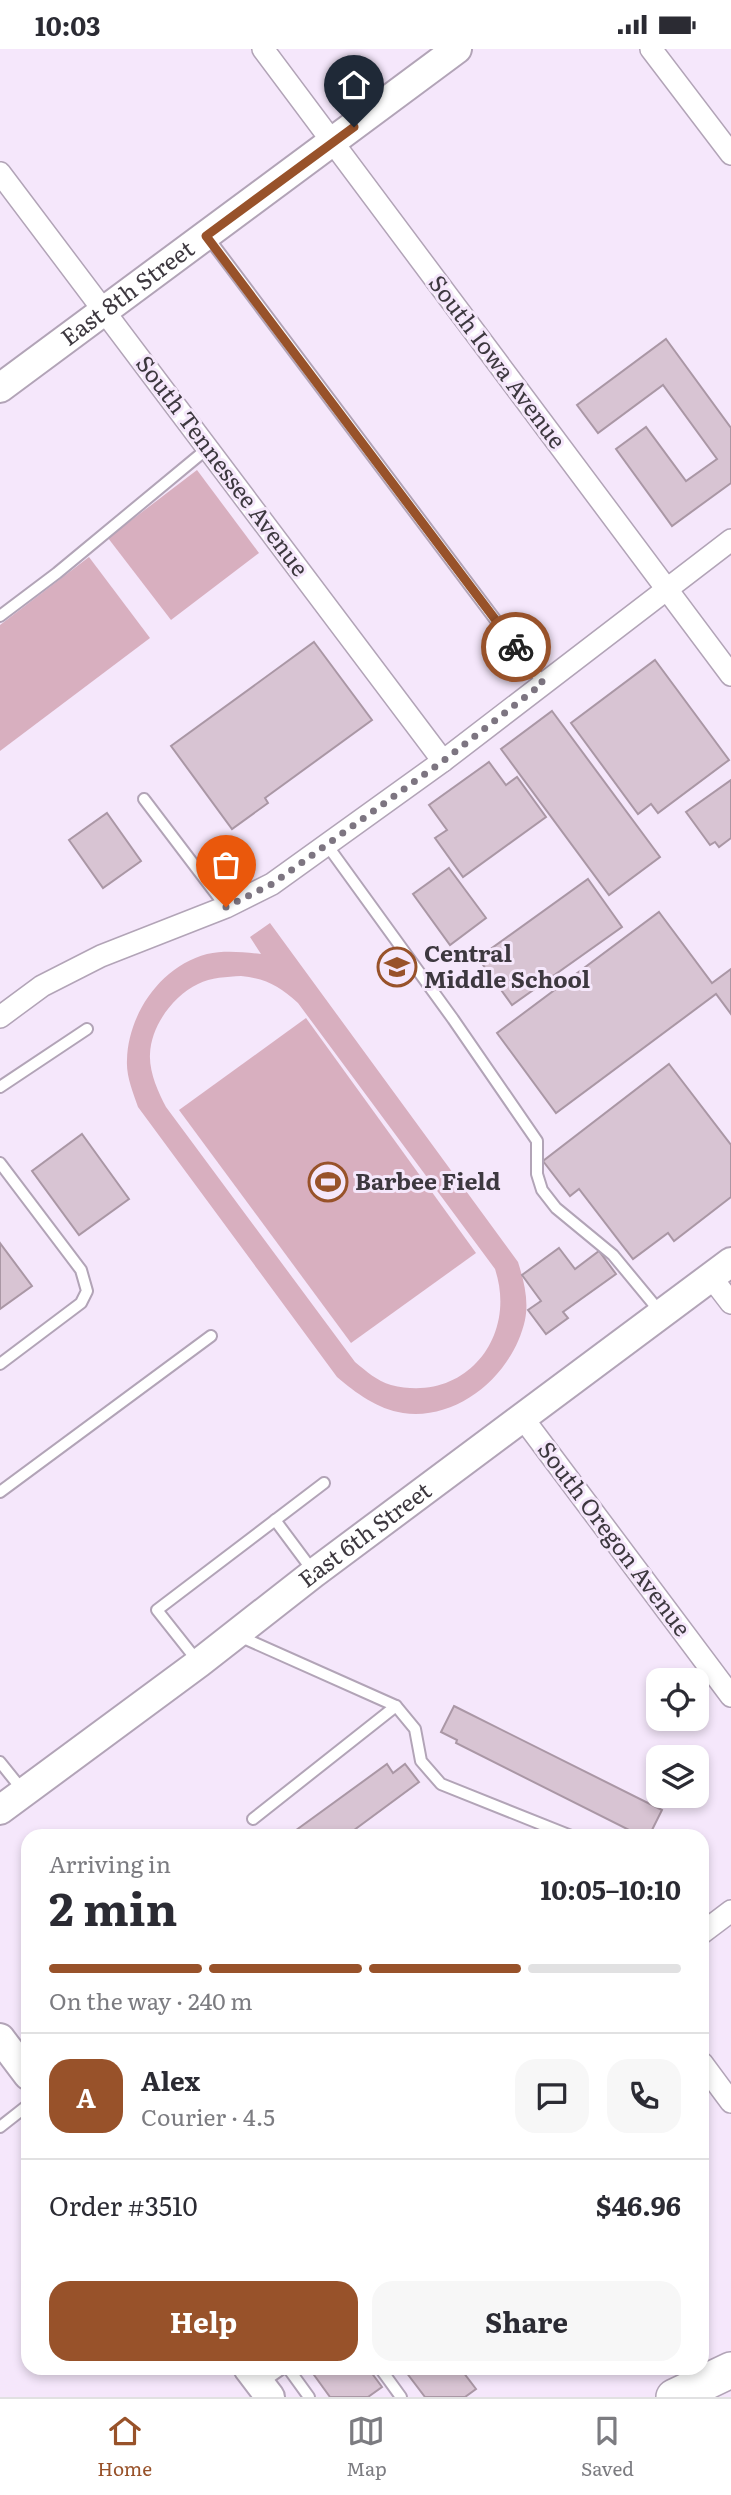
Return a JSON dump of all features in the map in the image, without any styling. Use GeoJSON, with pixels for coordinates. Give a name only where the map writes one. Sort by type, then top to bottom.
{"type":"FeatureCollection","features":[{"type":"Feature","properties":{"kind":"main road"},"geometry":{"type":"LineString","coordinates":[[674,2397],[731,2370]]}},
{"type":"Feature","properties":{"kind":"street","name":"South Iowa Avenue"},"geometry":{"type":"LineString","coordinates":[[263,49],[731,675]]}},
{"type":"Feature","properties":{"kind":"street","name":"East 8th Street"},"geometry":{"type":"LineString","coordinates":[[0,388],[457,49]]}},
{"type":"Feature","properties":{"kind":"street"},"geometry":{"type":"LineString","coordinates":[[651,49],[731,154]]}},
{"type":"Feature","properties":{"kind":"street","name":"South Tennessee Avenue"},"geometry":{"type":"LineString","coordinates":[[0,173],[443,761]]}},
{"type":"Feature","properties":{"kind":"street"},"geometry":{"type":"LineString","coordinates":[[0,1017],[42,986],[101,956],[226,907],[272,884],[443,761],[731,540]]}},
{"type":"Feature","properties":{"kind":"street"},"geometry":{"type":"LineString","coordinates":[[721,1269],[731,1303]]}},
{"type":"Feature","properties":{"kind":"street","name":"East 6th Street"},"geometry":{"type":"LineString","coordinates":[[0,1810],[721,1269]]}},
{"type":"Feature","properties":{"kind":"street","name":"South Oregon Avenue"},"geometry":{"type":"LineString","coordinates":[[522,1416],[731,1696]]}},
{"type":"Feature","properties":{"kind":"street"},"geometry":{"type":"LineString","coordinates":[[709,1928],[731,1912]]}},
{"type":"Feature","properties":{"kind":"street"},"geometry":{"type":"LineString","coordinates":[[0,2038],[21,2066]]}},
{"type":"Feature","properties":{"kind":"street"},"geometry":{"type":"LineString","coordinates":[[709,2072],[731,2102]]}},
{"type":"Feature","properties":{"kind":"lane"},"geometry":{"type":"LineString","coordinates":[[206,236],[543,683]]}},
{"type":"Feature","properties":{"kind":"lane"},"geometry":{"type":"LineString","coordinates":[[0,615],[57,572],[208,448]]}},
{"type":"Feature","properties":{"kind":"lane"},"geometry":{"type":"LineString","coordinates":[[144,799],[226,907]]}},
{"type":"Feature","properties":{"kind":"lane"},"geometry":{"type":"LineString","coordinates":[[327,845],[537,1141],[537,1174],[542,1190],[556,1208],[613,1255],[662,1313]]}},
{"type":"Feature","properties":{"kind":"lane"},"geometry":{"type":"LineString","coordinates":[[0,1087],[87,1029]]}},
{"type":"Feature","properties":{"kind":"lane"},"geometry":{"type":"LineString","coordinates":[[0,1163],[81,1270],[87,1291],[81,1303],[0,1364]]}},
{"type":"Feature","properties":{"kind":"lane"},"geometry":{"type":"LineString","coordinates":[[0,1492],[211,1336]]}},
{"type":"Feature","properties":{"kind":"lane"},"geometry":{"type":"LineString","coordinates":[[199,1663],[157,1609],[324,1483]]}},
{"type":"Feature","properties":{"kind":"lane"},"geometry":{"type":"LineString","coordinates":[[275,1520],[314,1573]]}},
{"type":"Feature","properties":{"kind":"lane"},"geometry":{"type":"LineString","coordinates":[[236,1635],[396,1706],[415,1729],[421,1761],[442,1784],[554,1829]]}},
{"type":"Feature","properties":{"kind":"lane"},"geometry":{"type":"LineString","coordinates":[[253,1819],[396,1706]]}},
{"type":"Feature","properties":{"kind":"lane"},"geometry":{"type":"LineString","coordinates":[[0,1762],[24,1792]]}},
{"type":"Feature","properties":{"kind":"lane"},"geometry":{"type":"LineString","coordinates":[[0,2126],[21,2110]]}},
{"type":"Feature","properties":{"kind":"lane"},"geometry":{"type":"LineString","coordinates":[[291,2375],[309,2397]]}},
{"type":"Feature","properties":{"kind":"lane"},"geometry":{"type":"LineString","coordinates":[[385,2375],[401,2397]]}},
{"type":"Feature","properties":{"kind":"shaded area"},"geometry":{"type":"Polygon","coordinates":[[[197,470],[259,553],[171,620],[108,538],[197,470]]]}},
{"type":"Feature","properties":{"kind":"shaded area"},"geometry":{"type":"Polygon","coordinates":[[[89,557],[150,638],[0,751],[0,625],[89,557]]]}},
{"type":"Feature","properties":{"kind":"shaded area"},"geometry":{"type":"Polygon","coordinates":[[[270,923],[518,1262],[526,1298],[525,1320],[519,1340],[496,1375],[481,1390],[463,1401],[424,1414],[403,1413],[376,1404],[337,1377],[138,1107],[130,1084],[127,1060],[133,1026],[150,994],[175,969],[190,960],[207,954],[227,952],[261,954],[250,937],[270,923]],[[241,976],[214,979],[189,989],[172,1004],[159,1023],[151,1043],[150,1061],[155,1082],[166,1107],[355,1362],[391,1385],[417,1388],[441,1385],[462,1375],[479,1360],[491,1341],[499,1319],[500,1295],[495,1269],[298,1003],[272,984],[241,976]]]}},
{"type":"Feature","properties":{"kind":"shaded area","name":"Barbee Field"},"geometry":{"type":"Polygon","coordinates":[[[306,1018],[476,1253],[351,1343],[179,1110],[306,1018]]]}},
{"type":"Feature","properties":{"kind":"building"},"geometry":{"type":"Polygon","coordinates":[[[666,339],[731,428],[731,483],[672,526],[616,449],[646,427],[686,481],[717,459],[663,385],[598,433],[577,405],[666,339]]]}},
{"type":"Feature","properties":{"kind":"building"},"geometry":{"type":"Polygon","coordinates":[[[314,642],[372,720],[265,798],[268,803],[232,829],[171,746],[314,642]]]}},
{"type":"Feature","properties":{"kind":"building"},"geometry":{"type":"Polygon","coordinates":[[[655,660],[729,760],[658,813],[651,804],[638,814],[571,723],[655,660]]]}},
{"type":"Feature","properties":{"kind":"building"},"geometry":{"type":"Polygon","coordinates":[[[552,711],[660,857],[609,895],[501,749],[552,711]]]}},
{"type":"Feature","properties":{"kind":"building"},"geometry":{"type":"Polygon","coordinates":[[[489,762],[506,785],[517,777],[546,817],[463,877],[435,838],[447,830],[429,805],[489,762]]]}},
{"type":"Feature","properties":{"kind":"building"},"geometry":{"type":"Polygon","coordinates":[[[731,780],[731,838],[719,847],[715,842],[710,845],[686,812],[731,780]]]}},
{"type":"Feature","properties":{"kind":"building"},"geometry":{"type":"Polygon","coordinates":[[[107,813],[141,861],[103,888],[69,840],[107,813]]]}},
{"type":"Feature","properties":{"kind":"building"},"geometry":{"type":"Polygon","coordinates":[[[449,868],[486,918],[450,945],[413,894],[449,868]]]}},
{"type":"Feature","properties":{"kind":"building"},"geometry":{"type":"Polygon","coordinates":[[[588,879],[622,927],[512,1005],[478,958],[588,879]]]}},
{"type":"Feature","properties":{"kind":"building"},"geometry":{"type":"Polygon","coordinates":[[[659,912],[712,983],[731,969],[731,1014],[716,994],[556,1113],[497,1033],[659,912]]]}},
{"type":"Feature","properties":{"kind":"building"},"geometry":{"type":"Polygon","coordinates":[[[669,1064],[731,1145],[731,1197],[674,1241],[668,1233],[633,1259],[579,1189],[570,1196],[543,1161],[669,1064]]]}},
{"type":"Feature","properties":{"kind":"building"},"geometry":{"type":"Polygon","coordinates":[[[82,1134],[129,1199],[79,1235],[32,1171],[82,1134]]]}},
{"type":"Feature","properties":{"kind":"building"},"geometry":{"type":"Polygon","coordinates":[[[0,1243],[32,1286],[0,1309],[0,1243]]]}},
{"type":"Feature","properties":{"kind":"building"},"geometry":{"type":"Polygon","coordinates":[[[559,1248],[575,1269],[599,1251],[616,1274],[563,1312],[568,1318],[546,1334],[528,1310],[541,1301],[522,1275],[559,1248]]]}},
{"type":"Feature","properties":{"kind":"building"},"geometry":{"type":"Polygon","coordinates":[[[454,1706],[646,1802],[646,1808],[662,1810],[652,1829],[627,1829],[456,1743],[457,1740],[441,1732],[454,1706]]]}},
{"type":"Feature","properties":{"kind":"building"},"geometry":{"type":"Polygon","coordinates":[[[387,1764],[393,1773],[405,1764],[419,1782],[355,1829],[298,1829],[387,1764]]]}},
{"type":"Feature","properties":{"kind":"building"},"geometry":{"type":"Polygon","coordinates":[[[314,2375],[373,2375],[382,2387],[368,2397],[330,2397],[314,2375]]]}},
{"type":"Feature","properties":{"kind":"building"},"geometry":{"type":"Polygon","coordinates":[[[408,2375],[465,2375],[476,2389],[465,2397],[425,2397],[408,2375]]]}},
{"type":"Feature","properties":{"kind":"way so far"},"geometry":{"type":"LineString","coordinates":[[226,907],[272,884],[443,761],[543,683],[516,647]]}},
{"type":"Feature","properties":{"kind":"place","name":"Central Middle School"},"geometry":{"type":"Point","coordinates":[397,967]}},
{"type":"Feature","properties":{"kind":"place","name":"Barbee Field"},"geometry":{"type":"Point","coordinates":[328,1182]}},
{"type":"Feature","properties":{"kind":"route"},"geometry":{"type":"LineString","coordinates":[[354,127],[206,236],[516,647]]}}]}
